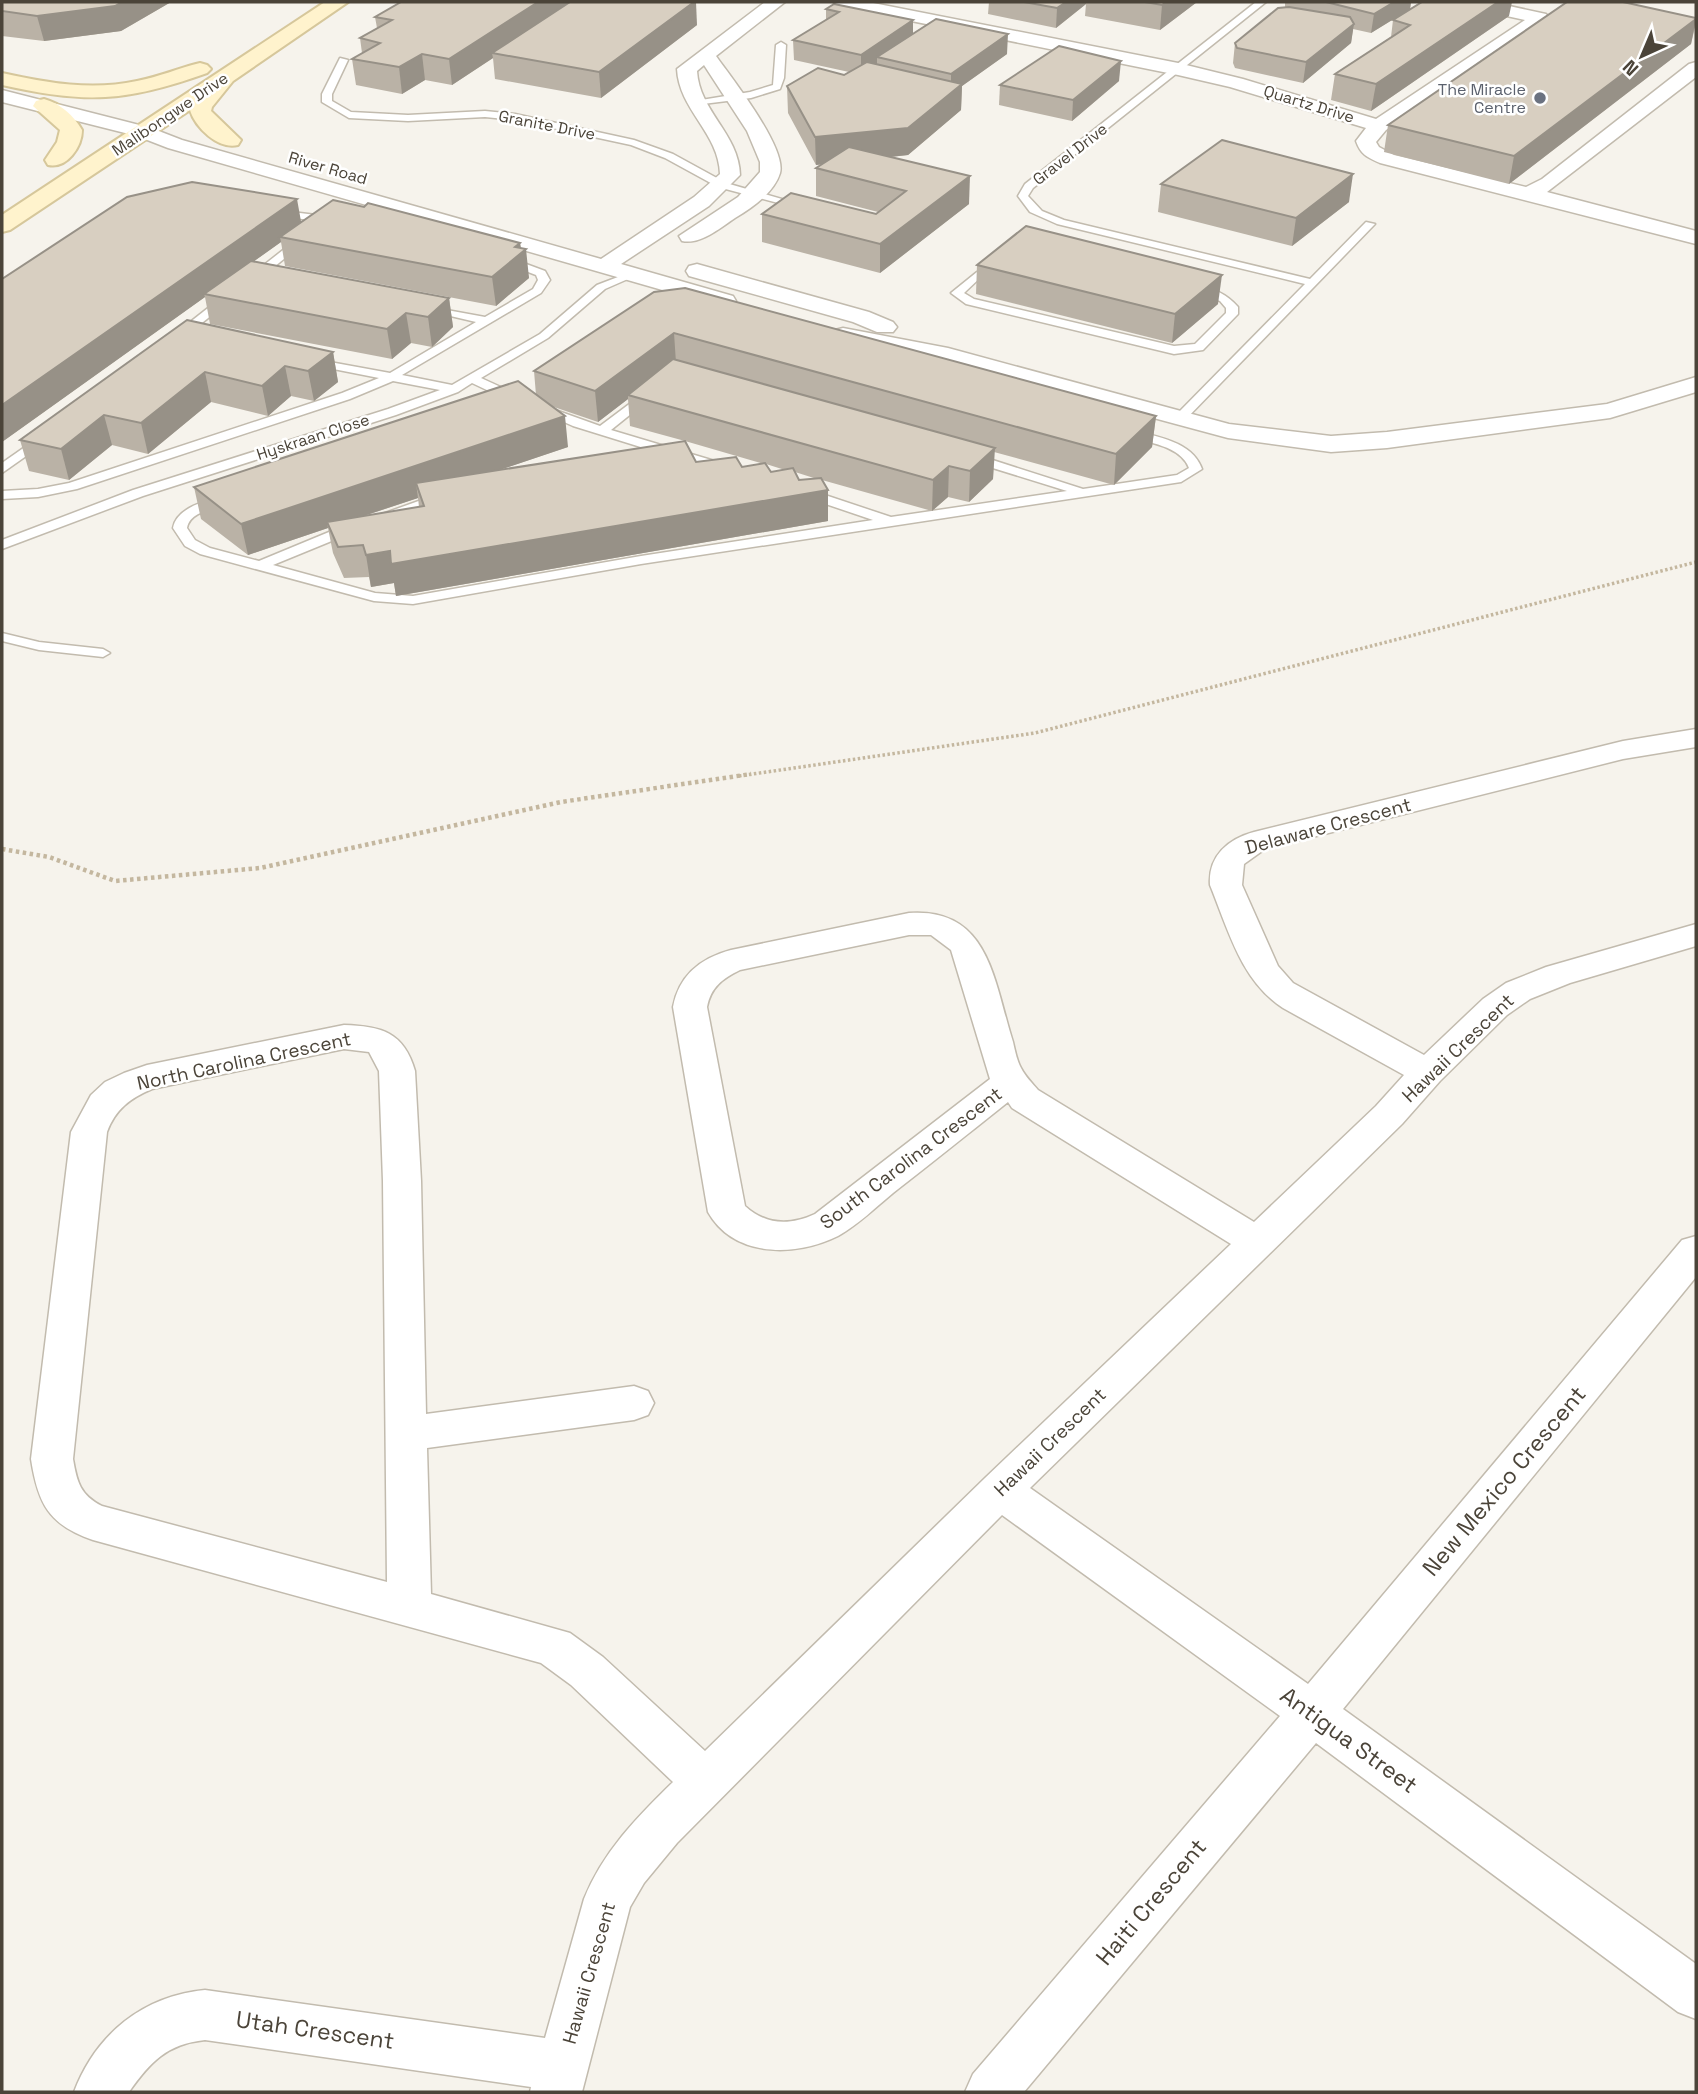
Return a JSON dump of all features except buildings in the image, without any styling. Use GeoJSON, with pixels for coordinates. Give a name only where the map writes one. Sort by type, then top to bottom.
{"type":"FeatureCollection","features":[{"type":"Feature","properties":{"kind":"main road","name":"Malibongwe Drive"},"geometry":{"type":"LineString","coordinates":[[34,175],[307,2]]}},
{"type":"Feature","properties":{"kind":"main road","name":"Malibongwe Drive"},"geometry":{"type":"LineString","coordinates":[[2,225],[338,2]]}},
{"type":"Feature","properties":{"kind":"main road"},"geometry":{"type":"LineString","coordinates":[[2,80],[71,92],[94,93],[136,89],[200,69]]}},
{"type":"Feature","properties":{"kind":"main road"},"geometry":{"type":"LineString","coordinates":[[230,140],[215,130],[200,112],[201,106],[231,72]]}},
{"type":"Feature","properties":{"kind":"main road"},"geometry":{"type":"LineString","coordinates":[[44,106],[62,119],[72,131],[72,139],[56,160]]}},
{"type":"Feature","properties":{"kind":"main road"},"geometry":{"type":"LineString","coordinates":[[106,157],[149,146],[175,145]]}},
{"type":"Feature","properties":{"kind":"street"},"geometry":{"type":"LineString","coordinates":[[603,277],[622,251],[705,199],[730,175],[729,157],[687,83],[687,69],[776,2]]}},
{"type":"Feature","properties":{"kind":"street","name":"Quartz Drive"},"geometry":{"type":"LineString","coordinates":[[842,2],[1236,83],[1379,126],[1366,141],[1370,151],[1387,159],[1529,194]]}},
{"type":"Feature","properties":{"kind":"street"},"geometry":{"type":"LineString","coordinates":[[1467,2],[1540,18]]}},
{"type":"Feature","properties":{"kind":"street"},"geometry":{"type":"LineString","coordinates":[[1379,126],[1540,18],[1562,11]]}},
{"type":"Feature","properties":{"kind":"street"},"geometry":{"type":"LineString","coordinates":[[674,246],[754,193],[769,174],[772,165],[765,145],[707,56]]}},
{"type":"Feature","properties":{"kind":"street"},"geometry":{"type":"LineString","coordinates":[[1529,194],[1549,183],[1696,68]]}},
{"type":"Feature","properties":{"kind":"street","name":"River Road"},"geometry":{"type":"LineString","coordinates":[[2,80],[120,119],[230,140],[861,317],[948,355]]}},
{"type":"Feature","properties":{"kind":"street","name":"River Road"},"geometry":{"type":"LineString","coordinates":[[2,96],[120,119]]}},
{"type":"Feature","properties":{"kind":"street","name":"River Road"},"geometry":{"type":"LineString","coordinates":[[152,127],[175,145],[603,277],[631,275],[851,337],[948,355]]}},
{"type":"Feature","properties":{"kind":"street"},"geometry":{"type":"LineString","coordinates":[[1529,194],[1696,238]]}},
{"type":"Feature","properties":{"kind":"street"},"geometry":{"type":"LineString","coordinates":[[631,275],[653,259]]}},
{"type":"Feature","properties":{"kind":"street"},"geometry":{"type":"LineString","coordinates":[[948,355],[1228,431],[1331,444],[1387,440],[1610,411],[1696,384]]}},
{"type":"Feature","properties":{"kind":"street","name":"Delaware Crescent"},"geometry":{"type":"LineString","coordinates":[[1427,1072],[1295,1000],[1271,981],[1263,971],[1226,885],[1224,874],[1230,857],[1239,849],[1255,842],[1623,750],[1696,738]]}},
{"type":"Feature","properties":{"kind":"street","name":"South Carolina Crescent"},"geometry":{"type":"LineString","coordinates":[[1010,1081],[828,1224],[797,1236],[768,1236],[738,1224],[727,1212],[690,1007],[691,995],[705,975],[731,961],[909,924],[935,924],[955,934],[967,948],[1004,1072],[1025,1099],[1256,1241]]}},
{"type":"Feature","properties":{"kind":"street","name":"Hawaii Crescent"},"geometry":{"type":"LineString","coordinates":[[559,2079],[608,1899],[642,1846],[705,1782],[1000,1490],[1389,1115],[1427,1072],[1507,997],[1532,983],[1696,935]]}},
{"type":"Feature","properties":{"kind":"street","name":"North Carolina Crescent"},"geometry":{"type":"LineString","coordinates":[[409,1607],[407,1434],[397,1071],[394,1060],[381,1044],[368,1038],[344,1037],[147,1078],[121,1088],[95,1113],[89,1132],[52,1459],[62,1502],[93,1522],[409,1607],[544,1643],[564,1653],[705,1782]]}},
{"type":"Feature","properties":{"kind":"street","name":"New Mexico Crescent"},"geometry":{"type":"LineString","coordinates":[[1312,1713],[1696,1250]]}},
{"type":"Feature","properties":{"kind":"street"},"geometry":{"type":"LineString","coordinates":[[407,1434],[634,1403]]}},
{"type":"Feature","properties":{"kind":"street","name":"Antigua Street"},"geometry":{"type":"LineString","coordinates":[[1000,1490],[1312,1713],[1696,1994]]}},
{"type":"Feature","properties":{"kind":"street","name":"Haiti Crescent"},"geometry":{"type":"LineString","coordinates":[[991,2092],[1312,1713]]}},
{"type":"Feature","properties":{"kind":"street","name":"Utah Crescent"},"geometry":{"type":"LineString","coordinates":[[100,2092],[126,2051],[151,2031],[174,2018],[187,2015],[205,2015],[559,2079]]}},
{"type":"Feature","properties":{"kind":"lane","name":"Gravel Drive"},"geometry":{"type":"LineString","coordinates":[[1261,2],[1029,187],[1023,196],[1033,209],[1050,218],[1313,283]]}},
{"type":"Feature","properties":{"kind":"lane"},"geometry":{"type":"LineString","coordinates":[[698,103],[734,99],[777,87],[780,82],[780,45]]}},
{"type":"Feature","properties":{"kind":"lane","name":"Granite Drive"},"geometry":{"type":"LineString","coordinates":[[343,60],[327,94],[327,102],[349,115],[408,118],[485,114],[516,117],[653,149],[722,185],[818,211]]}},
{"type":"Feature","properties":{"kind":"lane"},"geometry":{"type":"LineString","coordinates":[[183,337],[261,272],[324,226],[266,212]]}},
{"type":"Feature","properties":{"kind":"lane"},"geometry":{"type":"LineString","coordinates":[[1180,418],[1370,224]]}},
{"type":"Feature","properties":{"kind":"lane"},"geometry":{"type":"LineString","coordinates":[[2,495],[38,493],[72,486],[305,411],[391,377],[537,291],[544,280],[541,273],[531,267],[491,256]]}},
{"type":"Feature","properties":{"kind":"lane"},"geometry":{"type":"LineString","coordinates":[[1216,271],[1225,261]]}},
{"type":"Feature","properties":{"kind":"lane"},"geometry":{"type":"LineString","coordinates":[[261,272],[274,275]]}},
{"type":"Feature","properties":{"kind":"lane"},"geometry":{"type":"LineString","coordinates":[[977,275],[957,293],[970,302],[1174,350],[1199,347],[1232,314],[1232,307],[1224,299],[1191,288],[1207,280]]}},
{"type":"Feature","properties":{"kind":"lane","name":"Hyskraan Close"},"geometry":{"type":"LineString","coordinates":[[2,545],[138,493],[404,408],[454,389],[544,335],[603,277]]}},
{"type":"Feature","properties":{"kind":"lane"},"geometry":{"type":"LineString","coordinates":[[420,307],[487,321]]}},
{"type":"Feature","properties":{"kind":"lane"},"geometry":{"type":"LineString","coordinates":[[299,358],[454,389]]}},
{"type":"Feature","properties":{"kind":"lane"},"geometry":{"type":"LineString","coordinates":[[473,379],[516,399],[602,431],[739,473]]}},
{"type":"Feature","properties":{"kind":"lane"},"geometry":{"type":"LineString","coordinates":[[602,431],[660,383]]}},
{"type":"Feature","properties":{"kind":"lane"},"geometry":{"type":"LineString","coordinates":[[2,469],[55,429]]}},
{"type":"Feature","properties":{"kind":"lane"},"geometry":{"type":"LineString","coordinates":[[232,498],[189,513],[181,521],[180,528],[190,542],[205,551],[374,597],[413,600],[641,560],[1181,478],[1196,469],[1189,456],[1172,446],[1118,430]]}},
{"type":"Feature","properties":{"kind":"lane"},"geometry":{"type":"LineString","coordinates":[[632,454],[659,448]]}},
{"type":"Feature","properties":{"kind":"lane"},"geometry":{"type":"LineString","coordinates":[[965,455],[1084,492]]}},
{"type":"Feature","properties":{"kind":"lane"},"geometry":{"type":"LineString","coordinates":[[792,489],[890,521]]}},
{"type":"Feature","properties":{"kind":"lane"},"geometry":{"type":"LineString","coordinates":[[257,566],[395,512],[458,493]]}},
{"type":"Feature","properties":{"kind":"lane"},"geometry":{"type":"LineString","coordinates":[[2,637],[39,646],[103,653]]}},
{"type":"Feature","properties":{"kind":"path"},"geometry":{"type":"LineString","coordinates":[[2,849],[49,857],[115,881],[260,868],[561,802],[1035,733],[1696,562]]}},
{"type":"Feature","properties":{"kind":"place","name":"The Miracle Centre"},"geometry":{"type":"Point","coordinates":[1540,98]}}]}
